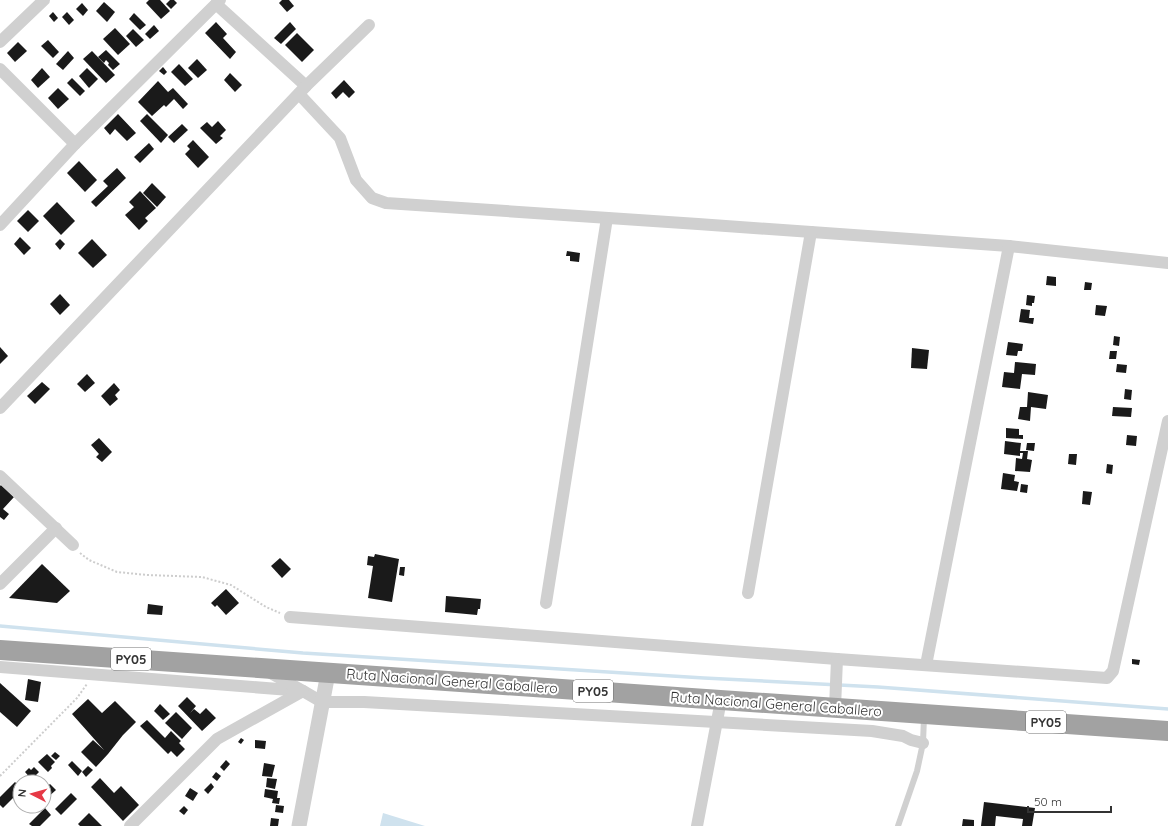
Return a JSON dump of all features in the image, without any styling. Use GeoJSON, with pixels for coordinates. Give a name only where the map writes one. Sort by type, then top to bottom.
{"type":"FeatureCollection","features":[{"type":"Feature","properties":{"kind":"highway","name":"Ruta Nacional General Caballero"},"geometry":{"type":"LineString","coordinates":[[0,650],[720,700],[835,700],[924,714],[1168,731]]}},
{"type":"Feature","properties":{"kind":"street"},"geometry":{"type":"LineString","coordinates":[[0,42],[44,0]]}},
{"type":"Feature","properties":{"kind":"street"},"geometry":{"type":"LineString","coordinates":[[0,225],[75,144],[218,2],[303,90],[340,138],[356,180],[372,198],[386,203],[1009,246],[1168,262]]}},
{"type":"Feature","properties":{"kind":"street"},"geometry":{"type":"LineString","coordinates":[[0,408],[303,90],[369,26]]}},
{"type":"Feature","properties":{"kind":"street"},"geometry":{"type":"LineString","coordinates":[[0,69],[75,144]]}},
{"type":"Feature","properties":{"kind":"street"},"geometry":{"type":"LineString","coordinates":[[546,603],[607,218]]}},
{"type":"Feature","properties":{"kind":"street"},"geometry":{"type":"LineString","coordinates":[[748,594],[811,232]]}},
{"type":"Feature","properties":{"kind":"street"},"geometry":{"type":"LineString","coordinates":[[926,666],[1009,246]]}},
{"type":"Feature","properties":{"kind":"street"},"geometry":{"type":"LineString","coordinates":[[290,618],[837,665],[926,666],[1107,678],[1113,671],[1168,421]]}},
{"type":"Feature","properties":{"kind":"street"},"geometry":{"type":"LineString","coordinates":[[0,476],[73,545]]}},
{"type":"Feature","properties":{"kind":"street"},"geometry":{"type":"LineString","coordinates":[[0,584],[56,528]]}},
{"type":"Feature","properties":{"kind":"street"},"geometry":{"type":"LineString","coordinates":[[835,700],[837,665]]}},
{"type":"Feature","properties":{"kind":"street"},"geometry":{"type":"LineString","coordinates":[[0,667],[303,690]]}},
{"type":"Feature","properties":{"kind":"street"},"geometry":{"type":"LineString","coordinates":[[262,668],[322,702],[371,702],[872,731],[904,736],[911,740],[923,742]]}},
{"type":"Feature","properties":{"kind":"street"},"geometry":{"type":"LineString","coordinates":[[299,826],[328,673]]}},
{"type":"Feature","properties":{"kind":"street"},"geometry":{"type":"LineString","coordinates":[[130,826],[217,739],[303,690]]}},
{"type":"Feature","properties":{"kind":"street"},"geometry":{"type":"LineString","coordinates":[[697,826],[720,700]]}},
{"type":"Feature","properties":{"kind":"lane"},"geometry":{"type":"LineString","coordinates":[[898,826],[917,771],[923,742],[924,714]]}},
{"type":"Feature","properties":{"kind":"path"},"geometry":{"type":"LineString","coordinates":[[73,545],[78,552],[89,560],[117,572],[147,575],[202,577],[232,585],[266,607],[290,618]]}},
{"type":"Feature","properties":{"kind":"path"},"geometry":{"type":"LineString","coordinates":[[0,776],[77,698],[95,674]]}},
{"type":"Feature","properties":{"kind":"water"},"geometry":{"type":"Polygon","coordinates":[[[383,813],[425,826],[380,826],[383,813]]]}},
{"type":"Feature","properties":{"kind":"building"},"geometry":{"type":"Polygon","coordinates":[[[149,0],[160,0],[170,11],[161,19],[146,3],[149,0]]]}},
{"type":"Feature","properties":{"kind":"building"},"geometry":{"type":"Polygon","coordinates":[[[170,0],[174,0],[177,3],[171,9],[166,4],[170,0]]]}},
{"type":"Feature","properties":{"kind":"building"},"geometry":{"type":"Polygon","coordinates":[[[282,0],[289,0],[294,6],[287,12],[279,3],[282,0]]]}},
{"type":"Feature","properties":{"kind":"building"},"geometry":{"type":"Polygon","coordinates":[[[104,2],[115,12],[107,22],[96,11],[104,2]]]}},
{"type":"Feature","properties":{"kind":"building"},"geometry":{"type":"Polygon","coordinates":[[[82,3],[88,10],[83,16],[76,9],[82,3]]]}},
{"type":"Feature","properties":{"kind":"building"},"geometry":{"type":"Polygon","coordinates":[[[53,12],[58,18],[54,22],[49,16],[53,12]]]}},
{"type":"Feature","properties":{"kind":"building"},"geometry":{"type":"Polygon","coordinates":[[[67,12],[74,20],[69,25],[62,17],[67,12]]]}},
{"type":"Feature","properties":{"kind":"building"},"geometry":{"type":"Polygon","coordinates":[[[134,13],[146,25],[140,30],[129,19],[134,13]]]}},
{"type":"Feature","properties":{"kind":"building"},"geometry":{"type":"Polygon","coordinates":[[[216,22],[227,34],[223,38],[236,52],[230,59],[205,33],[216,22]]]}},
{"type":"Feature","properties":{"kind":"building"},"geometry":{"type":"Polygon","coordinates":[[[290,22],[296,29],[281,44],[274,38],[290,22]]]}},
{"type":"Feature","properties":{"kind":"building"},"geometry":{"type":"Polygon","coordinates":[[[154,25],[159,31],[150,39],[145,34],[154,25]]]}},
{"type":"Feature","properties":{"kind":"building"},"geometry":{"type":"Polygon","coordinates":[[[115,28],[130,44],[118,55],[103,39],[115,28]]]}},
{"type":"Feature","properties":{"kind":"building"},"geometry":{"type":"Polygon","coordinates":[[[133,29],[144,40],[136,47],[126,36],[133,29]]]}},
{"type":"Feature","properties":{"kind":"building"},"geometry":{"type":"Polygon","coordinates":[[[297,33],[314,50],[302,62],[285,45],[297,33]]]}},
{"type":"Feature","properties":{"kind":"building"},"geometry":{"type":"Polygon","coordinates":[[[48,40],[59,52],[53,58],[41,46],[48,40]]]}},
{"type":"Feature","properties":{"kind":"building"},"geometry":{"type":"Polygon","coordinates":[[[18,42],[27,51],[15,62],[7,53],[18,42]]]}},
{"type":"Feature","properties":{"kind":"building"},"geometry":{"type":"Polygon","coordinates":[[[106,50],[120,64],[113,70],[108,65],[109,63],[106,60],[104,63],[98,57],[106,50]]]}},
{"type":"Feature","properties":{"kind":"building"},"geometry":{"type":"Polygon","coordinates":[[[68,51],[74,58],[63,70],[56,64],[68,51]]]}},
{"type":"Feature","properties":{"kind":"building"},"geometry":{"type":"Polygon","coordinates":[[[92,51],[115,75],[106,83],[83,59],[92,51]]]}},
{"type":"Feature","properties":{"kind":"building"},"geometry":{"type":"Polygon","coordinates":[[[197,59],[207,70],[198,78],[188,68],[197,59]]]}},
{"type":"Feature","properties":{"kind":"building"},"geometry":{"type":"Polygon","coordinates":[[[179,64],[193,79],[185,86],[171,72],[179,64]]]}},
{"type":"Feature","properties":{"kind":"building"},"geometry":{"type":"Polygon","coordinates":[[[163,67],[167,72],[164,75],[159,71],[163,67]]]}},
{"type":"Feature","properties":{"kind":"building"},"geometry":{"type":"Polygon","coordinates":[[[42,68],[50,77],[38,88],[31,80],[42,68]]]}},
{"type":"Feature","properties":{"kind":"building"},"geometry":{"type":"Polygon","coordinates":[[[87,68],[98,79],[89,88],[79,76],[87,68]]]}},
{"type":"Feature","properties":{"kind":"building"},"geometry":{"type":"Polygon","coordinates":[[[230,73],[242,85],[235,92],[224,80],[230,73]]]}},
{"type":"Feature","properties":{"kind":"building"},"geometry":{"type":"Polygon","coordinates":[[[72,78],[85,91],[80,96],[67,83],[72,78]]]}},
{"type":"Feature","properties":{"kind":"building"},"geometry":{"type":"Polygon","coordinates":[[[344,80],[355,92],[349,98],[343,92],[336,99],[331,93],[344,80]]]}},
{"type":"Feature","properties":{"kind":"building"},"geometry":{"type":"Polygon","coordinates":[[[158,81],[168,92],[173,88],[188,104],[183,109],[174,99],[166,107],[164,105],[152,116],[138,102],[158,81]]]}},
{"type":"Feature","properties":{"kind":"building"},"geometry":{"type":"Polygon","coordinates":[[[58,88],[69,99],[58,109],[48,98],[58,88]]]}},
{"type":"Feature","properties":{"kind":"building"},"geometry":{"type":"Polygon","coordinates":[[[118,114],[136,133],[127,141],[115,129],[110,135],[104,128],[118,114]]]}},
{"type":"Feature","properties":{"kind":"building"},"geometry":{"type":"Polygon","coordinates":[[[147,114],[168,135],[161,143],[140,121],[147,114]]]}},
{"type":"Feature","properties":{"kind":"building"},"geometry":{"type":"Polygon","coordinates":[[[218,121],[226,130],[220,136],[223,138],[216,144],[200,128],[207,122],[212,127],[218,121]]]}},
{"type":"Feature","properties":{"kind":"building"},"geometry":{"type":"Polygon","coordinates":[[[182,124],[188,130],[174,143],[168,137],[182,124]]]}},
{"type":"Feature","properties":{"kind":"building"},"geometry":{"type":"Polygon","coordinates":[[[193,140],[209,157],[198,168],[185,154],[190,149],[187,146],[193,140]]]}},
{"type":"Feature","properties":{"kind":"building"},"geometry":{"type":"Polygon","coordinates":[[[149,143],[154,149],[140,163],[134,157],[149,143]]]}},
{"type":"Feature","properties":{"kind":"building"},"geometry":{"type":"Polygon","coordinates":[[[79,161],[97,180],[85,192],[67,173],[79,161]]]}},
{"type":"Feature","properties":{"kind":"building"},"geometry":{"type":"Polygon","coordinates":[[[117,168],[126,178],[96,207],[91,202],[108,186],[103,181],[117,168]]]}},
{"type":"Feature","properties":{"kind":"building"},"geometry":{"type":"Polygon","coordinates":[[[152,183],[166,197],[157,207],[143,193],[152,183]]]}},
{"type":"Feature","properties":{"kind":"building"},"geometry":{"type":"Polygon","coordinates":[[[140,191],[156,208],[145,218],[148,221],[139,230],[125,215],[134,207],[129,202],[140,191]]]}},
{"type":"Feature","properties":{"kind":"building"},"geometry":{"type":"Polygon","coordinates":[[[57,202],[75,221],[61,235],[43,216],[57,202]]]}},
{"type":"Feature","properties":{"kind":"building"},"geometry":{"type":"Polygon","coordinates":[[[28,210],[39,221],[28,232],[17,221],[28,210]]]}},
{"type":"Feature","properties":{"kind":"building"},"geometry":{"type":"Polygon","coordinates":[[[20,237],[31,248],[24,255],[14,244],[20,237]]]}},
{"type":"Feature","properties":{"kind":"building"},"geometry":{"type":"Polygon","coordinates":[[[60,239],[65,244],[60,250],[55,244],[60,239]]]}},
{"type":"Feature","properties":{"kind":"building"},"geometry":{"type":"Polygon","coordinates":[[[92,239],[107,255],[93,268],[78,253],[92,239]]]}},
{"type":"Feature","properties":{"kind":"building"},"geometry":{"type":"Polygon","coordinates":[[[567,251],[580,253],[579,262],[570,261],[570,256],[566,256],[567,251]]]}},
{"type":"Feature","properties":{"kind":"building"},"geometry":{"type":"Polygon","coordinates":[[[1047,276],[1056,277],[1056,286],[1046,285],[1047,276]]]}},
{"type":"Feature","properties":{"kind":"building"},"geometry":{"type":"Polygon","coordinates":[[[1085,282],[1092,283],[1091,290],[1084,290],[1085,282]]]}},
{"type":"Feature","properties":{"kind":"building"},"geometry":{"type":"Polygon","coordinates":[[[60,294],[70,305],[60,315],[50,304],[60,294]]]}},
{"type":"Feature","properties":{"kind":"building"},"geometry":{"type":"Polygon","coordinates":[[[1027,295],[1035,296],[1032,306],[1026,305],[1027,295]]]}},
{"type":"Feature","properties":{"kind":"building"},"geometry":{"type":"Polygon","coordinates":[[[1096,305],[1107,306],[1105,316],[1095,315],[1096,305]]]}},
{"type":"Feature","properties":{"kind":"building"},"geometry":{"type":"Polygon","coordinates":[[[1021,309],[1030,310],[1029,318],[1034,318],[1033,324],[1019,322],[1021,309]]]}},
{"type":"Feature","properties":{"kind":"building"},"geometry":{"type":"Polygon","coordinates":[[[1114,336],[1120,337],[1119,346],[1113,345],[1114,336]]]}},
{"type":"Feature","properties":{"kind":"building"},"geometry":{"type":"Polygon","coordinates":[[[1008,342],[1023,344],[1022,351],[1018,351],[1017,356],[1006,355],[1008,342]]]}},
{"type":"Feature","properties":{"kind":"building"},"geometry":{"type":"Polygon","coordinates":[[[0,347],[8,356],[0,364],[0,347]]]}},
{"type":"Feature","properties":{"kind":"building"},"geometry":{"type":"Polygon","coordinates":[[[912,348],[929,350],[927,369],[911,368],[912,348]]]}},
{"type":"Feature","properties":{"kind":"building"},"geometry":{"type":"Polygon","coordinates":[[[1110,351],[1117,351],[1116,359],[1109,359],[1110,351]]]}},
{"type":"Feature","properties":{"kind":"building"},"geometry":{"type":"Polygon","coordinates":[[[1015,362],[1036,364],[1035,375],[1022,374],[1020,389],[1002,387],[1004,372],[1014,373],[1015,362]]]}},
{"type":"Feature","properties":{"kind":"building"},"geometry":{"type":"Polygon","coordinates":[[[1117,364],[1127,365],[1126,373],[1116,372],[1117,364]]]}},
{"type":"Feature","properties":{"kind":"building"},"geometry":{"type":"Polygon","coordinates":[[[87,374],[95,383],[85,392],[77,384],[87,374]]]}},
{"type":"Feature","properties":{"kind":"building"},"geometry":{"type":"Polygon","coordinates":[[[42,382],[50,389],[35,404],[27,396],[42,382]]]}},
{"type":"Feature","properties":{"kind":"building"},"geometry":{"type":"Polygon","coordinates":[[[114,383],[120,390],[115,395],[118,399],[110,406],[101,396],[114,383]]]}},
{"type":"Feature","properties":{"kind":"building"},"geometry":{"type":"Polygon","coordinates":[[[1125,389],[1132,390],[1131,400],[1124,399],[1125,389]]]}},
{"type":"Feature","properties":{"kind":"building"},"geometry":{"type":"Polygon","coordinates":[[[1028,392],[1048,395],[1046,409],[1031,407],[1030,421],[1018,419],[1020,407],[1027,407],[1028,392]]]}},
{"type":"Feature","properties":{"kind":"building"},"geometry":{"type":"Polygon","coordinates":[[[1113,407],[1132,408],[1131,417],[1112,416],[1113,407]]]}},
{"type":"Feature","properties":{"kind":"building"},"geometry":{"type":"Polygon","coordinates":[[[1006,428],[1019,429],[1019,435],[1023,435],[1023,439],[1006,438],[1006,428]]]}},
{"type":"Feature","properties":{"kind":"building"},"geometry":{"type":"Polygon","coordinates":[[[1127,435],[1137,436],[1136,446],[1126,445],[1127,435]]]}},
{"type":"Feature","properties":{"kind":"building"},"geometry":{"type":"Polygon","coordinates":[[[99,438],[112,452],[102,462],[96,457],[99,454],[91,445],[99,438]]]}},
{"type":"Feature","properties":{"kind":"building"},"geometry":{"type":"Polygon","coordinates":[[[1005,441],[1021,443],[1020,451],[1028,451],[1027,459],[1032,460],[1030,472],[1015,471],[1016,458],[1022,459],[1023,453],[1020,453],[1020,456],[1004,454],[1005,441]]]}},
{"type":"Feature","properties":{"kind":"building"},"geometry":{"type":"Polygon","coordinates":[[[1027,443],[1035,443],[1034,451],[1026,450],[1027,443]]]}},
{"type":"Feature","properties":{"kind":"building"},"geometry":{"type":"Polygon","coordinates":[[[1069,454],[1077,454],[1076,465],[1068,464],[1069,454]]]}},
{"type":"Feature","properties":{"kind":"building"},"geometry":{"type":"Polygon","coordinates":[[[1107,464],[1113,465],[1112,474],[1106,473],[1107,464]]]}},
{"type":"Feature","properties":{"kind":"building"},"geometry":{"type":"Polygon","coordinates":[[[1003,473],[1015,475],[1014,481],[1019,482],[1017,491],[1001,489],[1003,473]]]}},
{"type":"Feature","properties":{"kind":"building"},"geometry":{"type":"Polygon","coordinates":[[[1021,484],[1028,485],[1027,493],[1020,492],[1021,484]]]}},
{"type":"Feature","properties":{"kind":"building"},"geometry":{"type":"Polygon","coordinates":[[[1,485],[14,497],[3,509],[9,514],[4,520],[0,517],[1,485]]]}},
{"type":"Feature","properties":{"kind":"building"},"geometry":{"type":"Polygon","coordinates":[[[1083,491],[1092,492],[1090,505],[1082,504],[1083,491]]]}},
{"type":"Feature","properties":{"kind":"building"},"geometry":{"type":"Polygon","coordinates":[[[375,554],[399,559],[392,602],[368,598],[373,566],[367,565],[368,556],[374,557],[375,554]]]}},
{"type":"Feature","properties":{"kind":"building"},"geometry":{"type":"Polygon","coordinates":[[[280,558],[291,569],[282,578],[271,566],[280,558]]]}},
{"type":"Feature","properties":{"kind":"building"},"geometry":{"type":"Polygon","coordinates":[[[42,564],[70,591],[57,603],[9,598],[42,564]]]}},
{"type":"Feature","properties":{"kind":"building"},"geometry":{"type":"Polygon","coordinates":[[[400,567],[405,567],[404,576],[399,575],[400,567]]]}},
{"type":"Feature","properties":{"kind":"building"},"geometry":{"type":"Polygon","coordinates":[[[226,589],[239,603],[226,615],[217,605],[215,607],[211,603],[226,589]]]}},
{"type":"Feature","properties":{"kind":"building"},"geometry":{"type":"Polygon","coordinates":[[[446,596],[481,599],[480,609],[478,609],[477,615],[445,612],[446,596]]]}},
{"type":"Feature","properties":{"kind":"building"},"geometry":{"type":"Polygon","coordinates":[[[148,604],[163,606],[162,615],[147,614],[148,604]]]}},
{"type":"Feature","properties":{"kind":"building"},"geometry":{"type":"Polygon","coordinates":[[[1132,659],[1140,660],[1139,665],[1132,664],[1132,659]]]}},
{"type":"Feature","properties":{"kind":"building"},"geometry":{"type":"Polygon","coordinates":[[[28,679],[41,682],[38,702],[25,700],[28,679]]]}},
{"type":"Feature","properties":{"kind":"building"},"geometry":{"type":"Polygon","coordinates":[[[0,683],[31,711],[17,727],[0,712],[0,683]]]}},
{"type":"Feature","properties":{"kind":"building"},"geometry":{"type":"Polygon","coordinates":[[[187,697],[196,706],[190,713],[194,709],[200,714],[206,708],[216,718],[202,731],[178,706],[187,697]]]}},
{"type":"Feature","properties":{"kind":"building"},"geometry":{"type":"Polygon","coordinates":[[[88,699],[102,713],[115,701],[136,722],[96,767],[81,752],[93,740],[104,750],[72,714],[88,699]]]}},
{"type":"Feature","properties":{"kind":"building"},"geometry":{"type":"Polygon","coordinates":[[[160,704],[170,714],[163,720],[154,711],[160,704]]]}},
{"type":"Feature","properties":{"kind":"building"},"geometry":{"type":"Polygon","coordinates":[[[176,712],[192,728],[182,739],[165,723],[176,712]]]}},
{"type":"Feature","properties":{"kind":"building"},"geometry":{"type":"Polygon","coordinates":[[[147,720],[165,738],[171,731],[181,741],[179,743],[185,749],[177,757],[171,751],[168,754],[140,726],[147,720]]]}},
{"type":"Feature","properties":{"kind":"building"},"geometry":{"type":"Polygon","coordinates":[[[241,738],[244,740],[241,744],[238,742],[241,738]]]}},
{"type":"Feature","properties":{"kind":"building"},"geometry":{"type":"Polygon","coordinates":[[[255,740],[266,741],[265,749],[255,748],[255,740]]]}},
{"type":"Feature","properties":{"kind":"building"},"geometry":{"type":"Polygon","coordinates":[[[55,752],[60,756],[56,760],[51,756],[55,752]]]}},
{"type":"Feature","properties":{"kind":"building"},"geometry":{"type":"Polygon","coordinates":[[[47,754],[55,762],[48,772],[38,762],[47,754]]]}},
{"type":"Feature","properties":{"kind":"building"},"geometry":{"type":"Polygon","coordinates":[[[226,760],[230,764],[224,771],[220,767],[226,760]]]}},
{"type":"Feature","properties":{"kind":"building"},"geometry":{"type":"Polygon","coordinates":[[[72,761],[82,771],[78,776],[68,765],[72,761]]]}},
{"type":"Feature","properties":{"kind":"building"},"geometry":{"type":"Polygon","coordinates":[[[264,763],[275,765],[272,777],[262,776],[264,763]]]}},
{"type":"Feature","properties":{"kind":"building"},"geometry":{"type":"Polygon","coordinates":[[[88,766],[93,770],[86,777],[82,772],[88,766]]]}},
{"type":"Feature","properties":{"kind":"building"},"geometry":{"type":"Polygon","coordinates":[[[34,767],[39,772],[37,774],[27,774],[25,772],[29,768],[31,770],[34,767]]]}},
{"type":"Feature","properties":{"kind":"building"},"geometry":{"type":"Polygon","coordinates":[[[216,772],[221,776],[217,781],[212,777],[216,772]]]}},
{"type":"Feature","properties":{"kind":"building"},"geometry":{"type":"Polygon","coordinates":[[[100,778],[114,793],[121,786],[139,805],[123,821],[91,787],[100,778]]]}},
{"type":"Feature","properties":{"kind":"building"},"geometry":{"type":"Polygon","coordinates":[[[267,778],[277,779],[275,789],[266,787],[267,778]]]}},
{"type":"Feature","properties":{"kind":"building"},"geometry":{"type":"Polygon","coordinates":[[[211,783],[214,787],[208,794],[204,790],[211,783]]]}},
{"type":"Feature","properties":{"kind":"building"},"geometry":{"type":"Polygon","coordinates":[[[12,785],[12,799],[3,808],[0,805],[0,797],[12,785]]]}},
{"type":"Feature","properties":{"kind":"building"},"geometry":{"type":"Polygon","coordinates":[[[52,786],[56,790],[52,794],[52,786]]]}},
{"type":"Feature","properties":{"kind":"building"},"geometry":{"type":"Polygon","coordinates":[[[190,788],[198,793],[193,801],[185,796],[190,788]]]}},
{"type":"Feature","properties":{"kind":"building"},"geometry":{"type":"Polygon","coordinates":[[[265,789],[278,791],[277,798],[280,798],[279,804],[272,803],[273,799],[264,797],[265,789]]]}},
{"type":"Feature","properties":{"kind":"building"},"geometry":{"type":"Polygon","coordinates":[[[71,793],[77,799],[61,815],[55,809],[71,793]]]}},
{"type":"Feature","properties":{"kind":"building"},"geometry":{"type":"Polygon","coordinates":[[[984,802],[1035,808],[1032,826],[1022,826],[1023,819],[996,816],[995,826],[981,826],[984,802]]]}},
{"type":"Feature","properties":{"kind":"building"},"geometry":{"type":"Polygon","coordinates":[[[276,805],[284,806],[283,813],[275,812],[276,805]]]}},
{"type":"Feature","properties":{"kind":"building"},"geometry":{"type":"Polygon","coordinates":[[[184,806],[188,810],[184,815],[179,811],[184,806]]]}},
{"type":"Feature","properties":{"kind":"building"},"geometry":{"type":"Polygon","coordinates":[[[89,813],[102,826],[80,826],[78,824],[89,813]]]}},
{"type":"Feature","properties":{"kind":"building"},"geometry":{"type":"Polygon","coordinates":[[[39,814],[51,815],[40,826],[32,826],[29,824],[39,814]]]}},
{"type":"Feature","properties":{"kind":"building"},"geometry":{"type":"Polygon","coordinates":[[[271,818],[279,819],[278,826],[270,826],[271,818]]]}},
{"type":"Feature","properties":{"kind":"building"},"geometry":{"type":"Polygon","coordinates":[[[963,819],[974,820],[974,826],[962,826],[963,819]]]}},
{"type":"Feature","properties":{"kind":"waterway"},"geometry":{"type":"LineString","coordinates":[[0,626],[303,653],[704,678],[878,687],[1168,709]]}}]}
